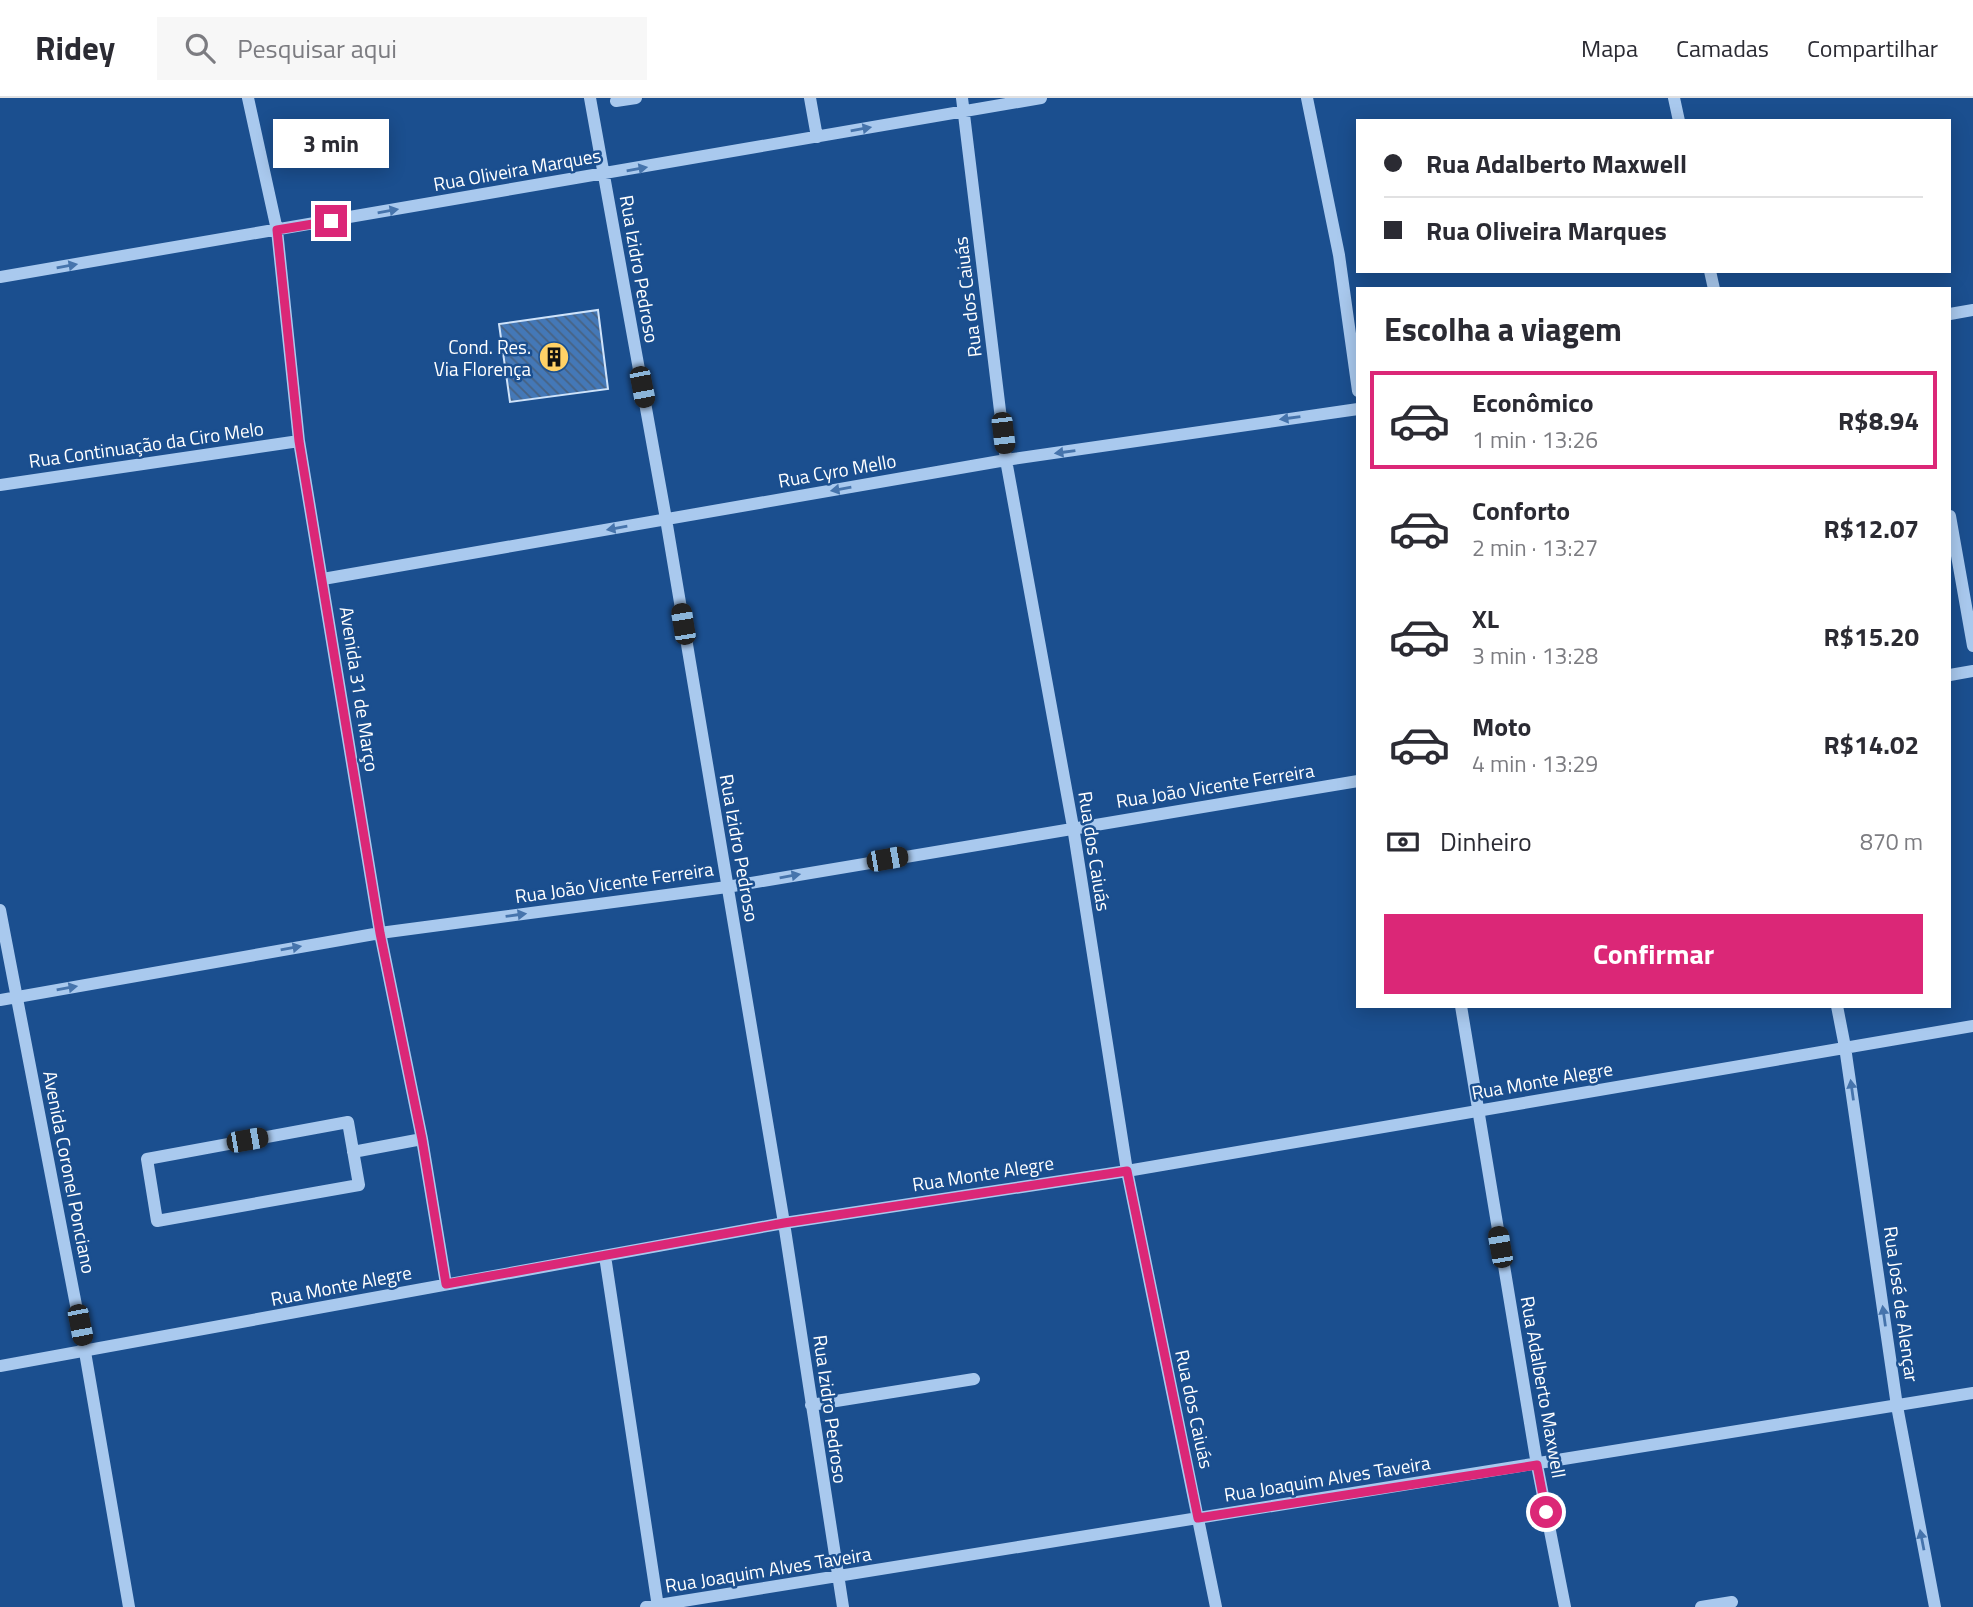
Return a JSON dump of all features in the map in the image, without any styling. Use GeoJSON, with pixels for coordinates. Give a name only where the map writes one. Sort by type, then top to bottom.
{"type":"FeatureCollection","features":[{"type":"Feature","properties":{"kind":"street","name":"Avenida 31 de Março"},"geometry":{"type":"LineString","coordinates":[[248,98],[277,230],[299,441],[380,933],[422,1139],[446,1284]]}},
{"type":"Feature","properties":{"kind":"street","name":"Rua Izidro Pedroso"},"geometry":{"type":"LineString","coordinates":[[590,98],[666,519],[784,1223],[843,1607]]}},
{"type":"Feature","properties":{"kind":"street"},"geometry":{"type":"LineString","coordinates":[[616,101],[636,98]]}},
{"type":"Feature","properties":{"kind":"street"},"geometry":{"type":"LineString","coordinates":[[810,98],[817,137]]}},
{"type":"Feature","properties":{"kind":"street","name":"Rua Oliveira Marques"},"geometry":{"type":"LineString","coordinates":[[0,277],[817,137],[963,104],[1041,98]]}},
{"type":"Feature","properties":{"kind":"street"},"geometry":{"type":"LineString","coordinates":[[1307,98],[1339,255],[1356,377]]}},
{"type":"Feature","properties":{"kind":"street"},"geometry":{"type":"LineString","coordinates":[[1674,98],[1679,119]]}},
{"type":"Feature","properties":{"kind":"street","name":"Rua dos Caiuás"},"geometry":{"type":"LineString","coordinates":[[963,104],[1006,460],[1073,827],[1127,1171],[1216,1607]]}},
{"type":"Feature","properties":{"kind":"street"},"geometry":{"type":"LineString","coordinates":[[1951,314],[1973,310]]}},
{"type":"Feature","properties":{"kind":"street","name":"Rua Cyro Mello"},"geometry":{"type":"LineString","coordinates":[[323,579],[1006,460],[1356,409]]}},
{"type":"Feature","properties":{"kind":"street","name":"Rua Continuação da Ciro Melo"},"geometry":{"type":"LineString","coordinates":[[0,485],[299,441]]}},
{"type":"Feature","properties":{"kind":"street"},"geometry":{"type":"LineString","coordinates":[[1951,522],[1973,646]]}},
{"type":"Feature","properties":{"kind":"street"},"geometry":{"type":"LineString","coordinates":[[1951,675],[1973,671]]}},
{"type":"Feature","properties":{"kind":"street","name":"Rua João Vicente Ferreira"},"geometry":{"type":"LineString","coordinates":[[0,1000],[380,933],[727,887],[1356,781]]}},
{"type":"Feature","properties":{"kind":"street","name":"Avenida Coronel Ponciano"},"geometry":{"type":"LineString","coordinates":[[0,910],[85,1352],[129,1607]]}},
{"type":"Feature","properties":{"kind":"street","name":"Rua Adalberto Maxwell"},"geometry":{"type":"LineString","coordinates":[[1461,1008],[1537,1465],[1565,1607]]}},
{"type":"Feature","properties":{"kind":"street","name":"Rua José de Alençar"},"geometry":{"type":"LineString","coordinates":[[1837,1008],[1897,1406],[1935,1607]]}},
{"type":"Feature","properties":{"kind":"street","name":"Rua Monte Alegre"},"geometry":{"type":"LineString","coordinates":[[0,1366],[784,1223],[1127,1171],[1973,1026]]}},
{"type":"Feature","properties":{"kind":"street"},"geometry":{"type":"LineString","coordinates":[[348,1122],[353,1152],[359,1185],[157,1221],[147,1159],[348,1122]]}},
{"type":"Feature","properties":{"kind":"street"},"geometry":{"type":"LineString","coordinates":[[353,1152],[422,1139]]}},
{"type":"Feature","properties":{"kind":"street"},"geometry":{"type":"LineString","coordinates":[[605,1256],[654,1606]]}},
{"type":"Feature","properties":{"kind":"street"},"geometry":{"type":"LineString","coordinates":[[811,1405],[974,1379]]}},
{"type":"Feature","properties":{"kind":"street","name":"Rua Joaquim Alves Taveira"},"geometry":{"type":"LineString","coordinates":[[654,1606],[1973,1393]]}},
{"type":"Feature","properties":{"kind":"street"},"geometry":{"type":"LineString","coordinates":[[1702,1607],[1732,1602]]}},
{"type":"Feature","properties":{"kind":"building","name":"Cond. Res. Via Florença"},"geometry":{"type":"Polygon","coordinates":[[[598,310],[608,389],[510,402],[499,324],[598,310]]]}},
{"type":"Feature","properties":{"kind":"place","name":"Cond. Res. Via Florença"},"geometry":{"type":"Point","coordinates":[554,357]}},
{"type":"Feature","properties":{"kind":"route"},"geometry":{"type":"LineString","coordinates":[[331,221],[277,230],[299,441],[380,933],[422,1139],[446,1284],[784,1223],[1127,1171],[1198,1518],[1537,1465],[1546,1512]]}}]}
